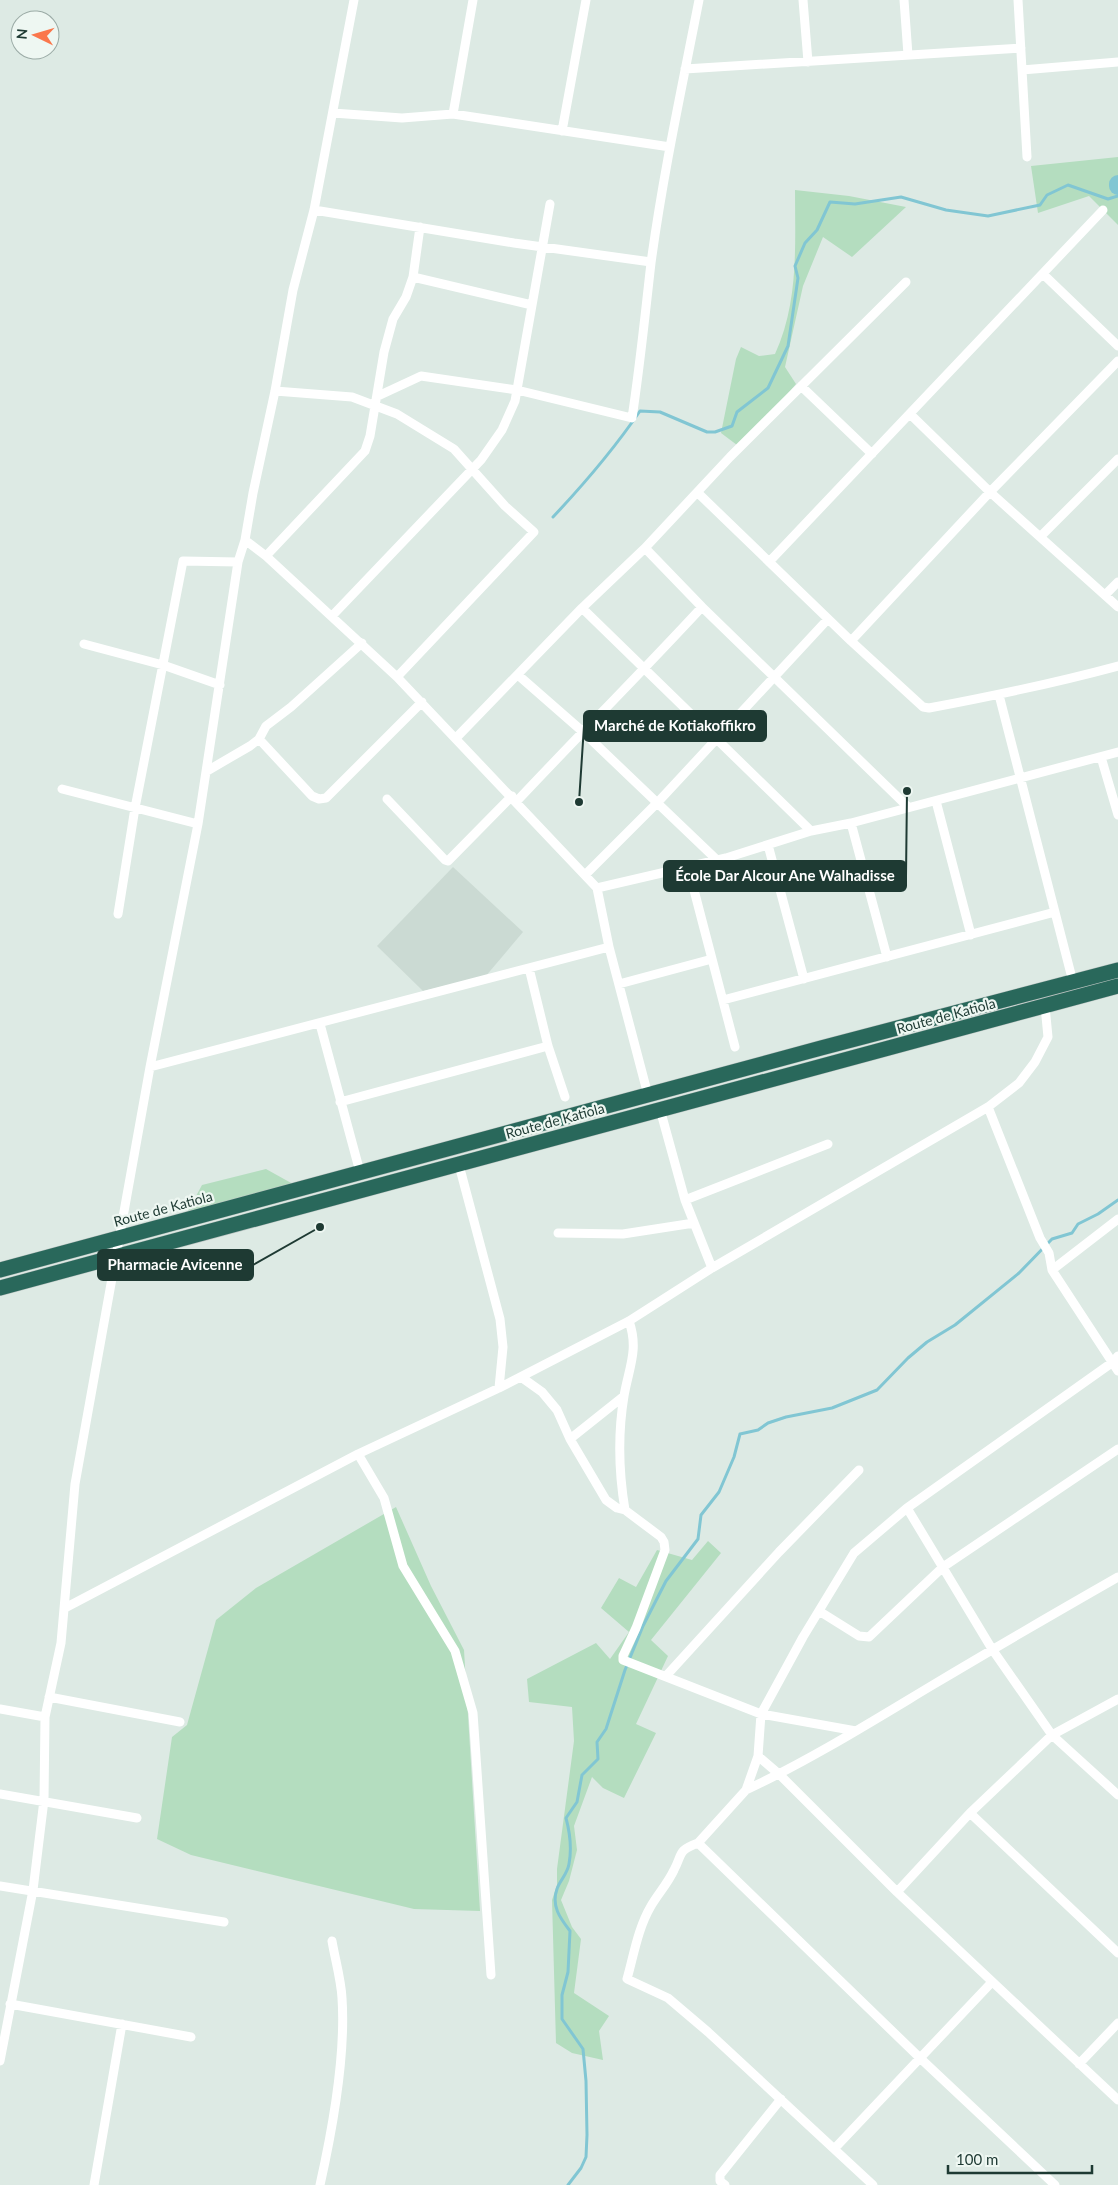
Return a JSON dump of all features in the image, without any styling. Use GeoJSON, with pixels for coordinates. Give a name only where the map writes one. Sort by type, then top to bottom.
{"type":"FeatureCollection","features":[{"type":"Feature","properties":{"kind":"highway","name":"Route de Katiola"},"geometry":{"type":"LineString","coordinates":[[0,1270],[1118,970]]}},
{"type":"Feature","properties":{"kind":"highway","name":"Route de Katiola"},"geometry":{"type":"LineString","coordinates":[[0,1288],[1118,986]]}},
{"type":"Feature","properties":{"kind":"street"},"geometry":{"type":"LineString","coordinates":[[0,2061],[33,1890],[44,1800],[45,1717],[61,1643],[75,1484],[150,1067],[198,824],[238,562],[245,540],[293,290],[314,210],[354,0]]}},
{"type":"Feature","properties":{"kind":"street"},"geometry":{"type":"LineString","coordinates":[[453,114],[474,0]]}},
{"type":"Feature","properties":{"kind":"street"},"geometry":{"type":"LineString","coordinates":[[562,131],[586,0]]}},
{"type":"Feature","properties":{"kind":"street"},"geometry":{"type":"LineString","coordinates":[[377,401],[421,376],[517,390],[632,418],[642,357],[652,262],[670,147],[699,0]]}},
{"type":"Feature","properties":{"kind":"street"},"geometry":{"type":"LineString","coordinates":[[803,0],[808,62]]}},
{"type":"Feature","properties":{"kind":"street"},"geometry":{"type":"LineString","coordinates":[[904,0],[908,55]]}},
{"type":"Feature","properties":{"kind":"street"},"geometry":{"type":"LineString","coordinates":[[1018,0],[1027,157]]}},
{"type":"Feature","properties":{"kind":"street"},"geometry":{"type":"LineString","coordinates":[[685,69],[1021,48]]}},
{"type":"Feature","properties":{"kind":"street"},"geometry":{"type":"LineString","coordinates":[[1022,70],[1118,62]]}},
{"type":"Feature","properties":{"kind":"street"},"geometry":{"type":"LineString","coordinates":[[333,113],[402,118],[453,114],[670,147]]}},
{"type":"Feature","properties":{"kind":"street"},"geometry":{"type":"LineString","coordinates":[[332,616],[472,469],[502,430],[512,411],[517,390],[550,204]]}},
{"type":"Feature","properties":{"kind":"street"},"geometry":{"type":"LineString","coordinates":[[314,210],[514,243],[652,262]]}},
{"type":"Feature","properties":{"kind":"street"},"geometry":{"type":"LineString","coordinates":[[769,562],[1103,210]]}},
{"type":"Feature","properties":{"kind":"street"},"geometry":{"type":"LineString","coordinates":[[266,556],[365,451],[377,401],[384,352],[393,319],[406,297],[413,277],[420,227]]}},
{"type":"Feature","properties":{"kind":"street"},"geometry":{"type":"LineString","coordinates":[[1044,274],[1118,346]]}},
{"type":"Feature","properties":{"kind":"street"},"geometry":{"type":"LineString","coordinates":[[413,277],[532,305]]}},
{"type":"Feature","properties":{"kind":"street"},"geometry":{"type":"LineString","coordinates":[[456,738],[582,608],[645,548],[730,457],[906,282]]}},
{"type":"Feature","properties":{"kind":"street"},"geometry":{"type":"LineString","coordinates":[[850,641],[990,492],[1116,366]]}},
{"type":"Feature","properties":{"kind":"street"},"geometry":{"type":"LineString","coordinates":[[801,386],[872,454]]}},
{"type":"Feature","properties":{"kind":"street"},"geometry":{"type":"LineString","coordinates":[[275,391],[352,397],[377,401],[454,449],[505,506],[534,532],[397,677]]}},
{"type":"Feature","properties":{"kind":"street"},"geometry":{"type":"LineString","coordinates":[[910,414],[990,492],[1118,607]]}},
{"type":"Feature","properties":{"kind":"street"},"geometry":{"type":"LineString","coordinates":[[1040,537],[1118,458]]}},
{"type":"Feature","properties":{"kind":"street"},"geometry":{"type":"LineString","coordinates":[[698,493],[850,641],[923,707],[929,708],[1052,684],[1118,666]]}},
{"type":"Feature","properties":{"kind":"street"},"geometry":{"type":"LineString","coordinates":[[245,540],[266,556],[397,677],[597,888],[609,947],[648,1095]]}},
{"type":"Feature","properties":{"kind":"street"},"geometry":{"type":"LineString","coordinates":[[645,548],[773,677],[908,807]]}},
{"type":"Feature","properties":{"kind":"street"},"geometry":{"type":"LineString","coordinates":[[118,914],[135,808],[183,560],[238,562]]}},
{"type":"Feature","properties":{"kind":"street"},"geometry":{"type":"LineString","coordinates":[[1105,595],[1118,582]]}},
{"type":"Feature","properties":{"kind":"street"},"geometry":{"type":"LineString","coordinates":[[387,799],[448,861],[514,799],[645,668],[702,607]]}},
{"type":"Feature","properties":{"kind":"street"},"geometry":{"type":"LineString","coordinates":[[582,608],[811,831]]}},
{"type":"Feature","properties":{"kind":"street"},"geometry":{"type":"LineString","coordinates":[[585,874],[658,802],[828,619]]}},
{"type":"Feature","properties":{"kind":"street"},"geometry":{"type":"LineString","coordinates":[[207,771],[243,751],[259,739],[266,726],[291,707],[362,643]]}},
{"type":"Feature","properties":{"kind":"street"},"geometry":{"type":"LineString","coordinates":[[84,644],[163,665],[220,685]]}},
{"type":"Feature","properties":{"kind":"street"},"geometry":{"type":"LineString","coordinates":[[518,675],[582,730],[717,860]]}},
{"type":"Feature","properties":{"kind":"street"},"geometry":{"type":"LineString","coordinates":[[999,695],[1073,982]]}},
{"type":"Feature","properties":{"kind":"street"},"geometry":{"type":"LineString","coordinates":[[259,739],[312,796],[319,799],[326,798],[422,702]]}},
{"type":"Feature","properties":{"kind":"street"},"geometry":{"type":"LineString","coordinates":[[597,888],[717,860],[811,831],[851,823],[1118,752]]}},
{"type":"Feature","properties":{"kind":"street"},"geometry":{"type":"LineString","coordinates":[[1101,757],[1118,815]]}},
{"type":"Feature","properties":{"kind":"street"},"geometry":{"type":"LineString","coordinates":[[62,789],[198,824]]}},
{"type":"Feature","properties":{"kind":"street"},"geometry":{"type":"LineString","coordinates":[[936,801],[971,935]]}},
{"type":"Feature","properties":{"kind":"street"},"geometry":{"type":"LineString","coordinates":[[851,823],[887,957]]}},
{"type":"Feature","properties":{"kind":"street"},"geometry":{"type":"LineString","coordinates":[[768,845],[804,979]]}},
{"type":"Feature","properties":{"kind":"street"},"geometry":{"type":"LineString","coordinates":[[688,867],[736,1047]]}},
{"type":"Feature","properties":{"kind":"street"},"geometry":{"type":"LineString","coordinates":[[723,1000],[1055,912]]}},
{"type":"Feature","properties":{"kind":"street"},"geometry":{"type":"LineString","coordinates":[[150,1067],[609,947]]}},
{"type":"Feature","properties":{"kind":"street"},"geometry":{"type":"LineString","coordinates":[[619,984],[712,959]]}},
{"type":"Feature","properties":{"kind":"street"},"geometry":{"type":"LineString","coordinates":[[528,968],[548,1046],[565,1097]]}},
{"type":"Feature","properties":{"kind":"street"},"geometry":{"type":"LineString","coordinates":[[65,1608],[358,1454],[499,1388],[629,1321],[712,1268],[988,1107],[1019,1082],[1035,1062],[1048,1037],[1045,1006]]}},
{"type":"Feature","properties":{"kind":"street"},"geometry":{"type":"LineString","coordinates":[[320,1024],[360,1172]]}},
{"type":"Feature","properties":{"kind":"street"},"geometry":{"type":"LineString","coordinates":[[340,1102],[548,1046]]}},
{"type":"Feature","properties":{"kind":"street"},"geometry":{"type":"LineString","coordinates":[[988,1107],[1040,1238],[1049,1252],[1052,1270],[1115,1359],[1118,1371]]}},
{"type":"Feature","properties":{"kind":"street"},"geometry":{"type":"LineString","coordinates":[[660,1109],[685,1200],[712,1268]]}},
{"type":"Feature","properties":{"kind":"street"},"geometry":{"type":"LineString","coordinates":[[685,1200],[828,1144]]}},
{"type":"Feature","properties":{"kind":"street"},"geometry":{"type":"LineString","coordinates":[[459,1165],[500,1319],[503,1347],[499,1388]]}},
{"type":"Feature","properties":{"kind":"street"},"geometry":{"type":"LineString","coordinates":[[1052,1270],[1118,1219]]}},
{"type":"Feature","properties":{"kind":"street"},"geometry":{"type":"LineString","coordinates":[[558,1233],[623,1234],[694,1222]]}},
{"type":"Feature","properties":{"kind":"street"},"geometry":{"type":"LineString","coordinates":[[625,1510],[622,1465],[624,1396],[634,1351],[634,1337],[629,1321]]}},
{"type":"Feature","properties":{"kind":"street"},"geometry":{"type":"LineString","coordinates":[[873,2185],[835,2148],[668,1998],[627,1979],[640,1930],[651,1906],[675,1869],[678,1856],[687,1847],[698,1843],[746,1790],[758,1756],[761,1714],[854,1553],[907,1508],[1115,1359]]}},
{"type":"Feature","properties":{"kind":"street"},"geometry":{"type":"LineString","coordinates":[[521,1377],[542,1392],[557,1410],[570,1438],[606,1500],[617,1508],[625,1510],[661,1537],[664,1542],[664,1550],[648,1597],[623,1656],[625,1661],[761,1714],[856,1731]]}},
{"type":"Feature","properties":{"kind":"street"},"geometry":{"type":"LineString","coordinates":[[570,1438],[624,1396]]}},
{"type":"Feature","properties":{"kind":"street"},"geometry":{"type":"LineString","coordinates":[[819,1611],[860,1636],[869,1637],[943,1567],[1118,1449]]}},
{"type":"Feature","properties":{"kind":"street"},"geometry":{"type":"LineString","coordinates":[[358,1454],[384,1498],[404,1566],[455,1651],[473,1713],[491,1975]]}},
{"type":"Feature","properties":{"kind":"street"},"geometry":{"type":"LineString","coordinates":[[666,1676],[779,1552],[859,1470]]}},
{"type":"Feature","properties":{"kind":"street"},"geometry":{"type":"LineString","coordinates":[[907,1508],[992,1649],[1052,1735],[1118,1795]]}},
{"type":"Feature","properties":{"kind":"street"},"geometry":{"type":"LineString","coordinates":[[746,1790],[780,1775],[992,1649],[1118,1577]]}},
{"type":"Feature","properties":{"kind":"street"},"geometry":{"type":"LineString","coordinates":[[49,1697],[180,1722]]}},
{"type":"Feature","properties":{"kind":"street"},"geometry":{"type":"LineString","coordinates":[[897,1892],[970,1813],[1052,1735],[1118,1699]]}},
{"type":"Feature","properties":{"kind":"street"},"geometry":{"type":"LineString","coordinates":[[0,1709],[45,1717]]}},
{"type":"Feature","properties":{"kind":"street"},"geometry":{"type":"LineString","coordinates":[[758,1756],[780,1775],[897,1892],[1118,2100]]}},
{"type":"Feature","properties":{"kind":"street"},"geometry":{"type":"LineString","coordinates":[[0,1794],[44,1800],[137,1818]]}},
{"type":"Feature","properties":{"kind":"street"},"geometry":{"type":"LineString","coordinates":[[970,1813],[1118,1953]]}},
{"type":"Feature","properties":{"kind":"street"},"geometry":{"type":"LineString","coordinates":[[698,1843],[920,2058],[1055,2185]]}},
{"type":"Feature","properties":{"kind":"street"},"geometry":{"type":"LineString","coordinates":[[0,1886],[224,1922]]}},
{"type":"Feature","properties":{"kind":"street"},"geometry":{"type":"LineString","coordinates":[[320,2185],[336,2097],[342,2044],[342,1997],[332,1941]]}},
{"type":"Feature","properties":{"kind":"street"},"geometry":{"type":"LineString","coordinates":[[835,2148],[992,1982]]}},
{"type":"Feature","properties":{"kind":"street"},"geometry":{"type":"LineString","coordinates":[[10,2004],[191,2037]]}},
{"type":"Feature","properties":{"kind":"street"},"geometry":{"type":"LineString","coordinates":[[1079,2064],[1118,2022]]}},
{"type":"Feature","properties":{"kind":"street"},"geometry":{"type":"LineString","coordinates":[[94,2185],[122,2024]]}},
{"type":"Feature","properties":{"kind":"street"},"geometry":{"type":"LineString","coordinates":[[725,2185],[720,2180],[720,2176],[781,2099]]}},
{"type":"Feature","properties":{"kind":"shaded area"},"geometry":{"type":"Polygon","coordinates":[[[453,867],[523,932],[485,977],[423,991],[377,946],[453,867]]]}},
{"type":"Feature","properties":{"kind":"green space"},"geometry":{"type":"Polygon","coordinates":[[[1118,157],[1118,225],[1089,196],[1038,213],[1031,166],[1118,157]]]}},
{"type":"Feature","properties":{"kind":"green space"},"geometry":{"type":"Polygon","coordinates":[[[795,190],[849,196],[906,207],[852,257],[823,237],[803,286],[785,367],[796,384],[765,421],[737,445],[721,433],[736,359],[741,347],[759,356],[775,354],[788,314],[794,273],[795,190]]]}},
{"type":"Feature","properties":{"kind":"green space"},"geometry":{"type":"Polygon","coordinates":[[[266,1169],[293,1184],[188,1211],[202,1185],[266,1169]]]}},
{"type":"Feature","properties":{"kind":"green space"},"geometry":{"type":"Polygon","coordinates":[[[396,1507],[431,1586],[464,1650],[480,1911],[414,1909],[191,1855],[157,1839],[172,1737],[187,1725],[216,1620],[256,1588],[396,1507]]]}},
{"type":"Feature","properties":{"kind":"green space"},"geometry":{"type":"Polygon","coordinates":[[[708,1541],[721,1553],[651,1640],[668,1656],[636,1724],[656,1733],[624,1798],[603,1788],[592,1777],[574,1826],[577,1850],[569,1881],[561,1900],[572,1927],[581,1939],[574,1993],[609,2016],[599,2031],[603,2060],[572,2053],[556,2043],[552,1900],[557,1885],[557,1869],[574,1741],[572,1707],[529,1702],[527,1679],[596,1643],[610,1659],[629,1632],[601,1608],[619,1578],[636,1587],[657,1550],[692,1560],[708,1541]]]}},
{"type":"Feature","properties":{"kind":"waterway"},"geometry":{"type":"LineString","coordinates":[[553,517],[599,466],[640,411],[660,412],[707,432],[715,432],[732,426],[737,412],[768,388],[788,346],[798,278],[795,266],[805,243],[817,230],[830,202],[855,204],[901,197],[946,210],[988,216],[1040,205],[1047,195],[1068,185],[1108,199],[1118,196]]}},
{"type":"Feature","properties":{"kind":"waterway"},"geometry":{"type":"LineString","coordinates":[[568,2185],[581,2168],[586,2157],[587,2135],[586,2081],[583,2049],[562,2019],[562,1995],[568,1972],[570,1931],[558,1912],[555,1895],[567,1871],[570,1858],[569,1829],[566,1818],[577,1802],[582,1775],[598,1759],[597,1742],[606,1729],[625,1670],[643,1626],[666,1581],[698,1539],[701,1515],[719,1492],[734,1457],[740,1434],[758,1430],[768,1423],[786,1417],[832,1408],[877,1390],[908,1358],[927,1342],[955,1325],[1019,1273],[1052,1239],[1072,1233],[1078,1224],[1098,1214],[1118,1200]]}},
{"type":"Feature","properties":{"kind":"place","name":"École Dar Alcour Ane Walhadisse"},"geometry":{"type":"Point","coordinates":[907,791]}},
{"type":"Feature","properties":{"kind":"place","name":"Marché de Kotiakoffikro"},"geometry":{"type":"Point","coordinates":[579,802]}},
{"type":"Feature","properties":{"kind":"place","name":"Pharmacie Avicenne"},"geometry":{"type":"Point","coordinates":[320,1227]}}]}
